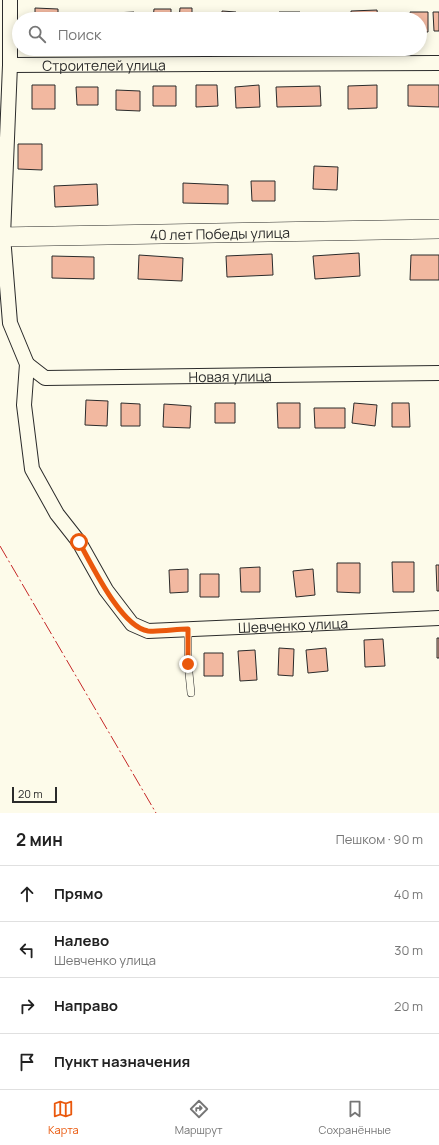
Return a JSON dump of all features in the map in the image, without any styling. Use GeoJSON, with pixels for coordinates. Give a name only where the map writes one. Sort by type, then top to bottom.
{"type":"FeatureCollection","features":[{"type":"Feature","properties":{"kind":"street"},"geometry":{"type":"LineString","coordinates":[[10,0],[10,66],[2,237],[10,323],[27,364]]}},
{"type":"Feature","properties":{"kind":"street","name":"Строителей улица"},"geometry":{"type":"LineString","coordinates":[[10,66],[439,64]]}},
{"type":"Feature","properties":{"kind":"street","name":"40 лет Победы улица"},"geometry":{"type":"LineString","coordinates":[[2,237],[439,229]]}},
{"type":"Feature","properties":{"kind":"street","name":"Новая улица"},"geometry":{"type":"LineString","coordinates":[[27,364],[45,378],[439,372]]}},
{"type":"Feature","properties":{"kind":"street","name":"Шевченко улица"},"geometry":{"type":"LineString","coordinates":[[27,364],[24,405],[32,469],[57,514],[79,542],[106,590],[132,624],[148,631],[439,618]]}},
{"type":"Feature","properties":{"kind":"lane"},"geometry":{"type":"LineString","coordinates":[[188,629],[188,664],[191,692]]}},
{"type":"Feature","properties":{"kind":"building"},"geometry":{"type":"Polygon","coordinates":[[[35,8],[58,9],[58,12],[35,12],[35,8]]]}},
{"type":"Feature","properties":{"kind":"building"},"geometry":{"type":"Polygon","coordinates":[[[180,8],[192,8],[192,12],[180,12],[180,8]]]}},
{"type":"Feature","properties":{"kind":"building"},"geometry":{"type":"Polygon","coordinates":[[[154,9],[171,9],[171,12],[154,12],[154,9]]]}},
{"type":"Feature","properties":{"kind":"building"},"geometry":{"type":"Polygon","coordinates":[[[377,10],[377,12],[351,12],[377,10]]]}},
{"type":"Feature","properties":{"kind":"building"},"geometry":{"type":"Polygon","coordinates":[[[427,12],[428,12],[427,32],[427,12]]]}},
{"type":"Feature","properties":{"kind":"building"},"geometry":{"type":"Polygon","coordinates":[[[433,12],[439,12],[439,31],[434,31],[433,12]]]}},
{"type":"Feature","properties":{"kind":"building"},"geometry":{"type":"Polygon","coordinates":[[[32,85],[55,85],[55,109],[32,109],[32,85]]]}},
{"type":"Feature","properties":{"kind":"building"},"geometry":{"type":"Polygon","coordinates":[[[196,85],[217,85],[218,106],[196,107],[196,85]]]}},
{"type":"Feature","properties":{"kind":"building"},"geometry":{"type":"Polygon","coordinates":[[[259,85],[260,107],[236,108],[235,87],[259,85]]]}},
{"type":"Feature","properties":{"kind":"building"},"geometry":{"type":"Polygon","coordinates":[[[377,85],[377,108],[348,109],[348,86],[377,85]]]}},
{"type":"Feature","properties":{"kind":"building"},"geometry":{"type":"Polygon","coordinates":[[[408,85],[439,85],[439,107],[408,106],[408,85]]]}},
{"type":"Feature","properties":{"kind":"building"},"geometry":{"type":"Polygon","coordinates":[[[153,86],[176,86],[176,106],[153,106],[153,86]]]}},
{"type":"Feature","properties":{"kind":"building"},"geometry":{"type":"Polygon","coordinates":[[[320,86],[321,106],[277,107],[276,87],[320,86]]]}},
{"type":"Feature","properties":{"kind":"building"},"geometry":{"type":"Polygon","coordinates":[[[76,87],[98,87],[98,105],[77,105],[76,87]]]}},
{"type":"Feature","properties":{"kind":"building"},"geometry":{"type":"Polygon","coordinates":[[[116,90],[140,91],[140,111],[116,110],[116,90]]]}},
{"type":"Feature","properties":{"kind":"building"},"geometry":{"type":"Polygon","coordinates":[[[18,144],[42,144],[42,170],[18,169],[18,144]]]}},
{"type":"Feature","properties":{"kind":"building"},"geometry":{"type":"Polygon","coordinates":[[[314,166],[338,167],[337,190],[313,189],[314,166]]]}},
{"type":"Feature","properties":{"kind":"building"},"geometry":{"type":"Polygon","coordinates":[[[251,181],[275,181],[275,201],[252,201],[251,181]]]}},
{"type":"Feature","properties":{"kind":"building"},"geometry":{"type":"Polygon","coordinates":[[[183,183],[228,185],[228,204],[183,203],[183,183]]]}},
{"type":"Feature","properties":{"kind":"building"},"geometry":{"type":"Polygon","coordinates":[[[97,184],[98,205],[55,207],[54,186],[97,184]]]}},
{"type":"Feature","properties":{"kind":"building"},"geometry":{"type":"Polygon","coordinates":[[[359,253],[360,276],[315,279],[313,256],[359,253]]]}},
{"type":"Feature","properties":{"kind":"building"},"geometry":{"type":"Polygon","coordinates":[[[272,254],[273,275],[227,277],[226,256],[272,254]]]}},
{"type":"Feature","properties":{"kind":"building"},"geometry":{"type":"Polygon","coordinates":[[[139,255],[183,258],[182,281],[138,279],[139,255]]]}},
{"type":"Feature","properties":{"kind":"building"},"geometry":{"type":"Polygon","coordinates":[[[411,255],[439,255],[439,280],[410,280],[411,255]]]}},
{"type":"Feature","properties":{"kind":"building"},"geometry":{"type":"Polygon","coordinates":[[[52,256],[94,257],[94,279],[52,278],[52,256]]]}},
{"type":"Feature","properties":{"kind":"building"},"geometry":{"type":"Polygon","coordinates":[[[86,400],[108,401],[107,426],[85,425],[86,400]]]}},
{"type":"Feature","properties":{"kind":"building"},"geometry":{"type":"Polygon","coordinates":[[[121,403],[140,404],[140,426],[121,426],[121,403]]]}},
{"type":"Feature","properties":{"kind":"building"},"geometry":{"type":"Polygon","coordinates":[[[215,403],[235,403],[235,423],[215,423],[215,403]]]}},
{"type":"Feature","properties":{"kind":"building"},"geometry":{"type":"Polygon","coordinates":[[[277,403],[300,403],[300,428],[278,428],[277,403]]]}},
{"type":"Feature","properties":{"kind":"building"},"geometry":{"type":"Polygon","coordinates":[[[354,403],[377,405],[375,426],[352,423],[354,403]]]}},
{"type":"Feature","properties":{"kind":"building"},"geometry":{"type":"Polygon","coordinates":[[[392,403],[409,403],[410,427],[392,427],[392,403]]]}},
{"type":"Feature","properties":{"kind":"building"},"geometry":{"type":"Polygon","coordinates":[[[164,404],[191,406],[190,428],[163,427],[164,404]]]}},
{"type":"Feature","properties":{"kind":"building"},"geometry":{"type":"Polygon","coordinates":[[[314,408],[345,408],[345,428],[315,428],[314,408]]]}},
{"type":"Feature","properties":{"kind":"building"},"geometry":{"type":"Polygon","coordinates":[[[392,562],[414,562],[414,592],[393,592],[392,562]]]}},
{"type":"Feature","properties":{"kind":"building"},"geometry":{"type":"Polygon","coordinates":[[[337,563],[360,563],[360,593],[337,592],[337,563]]]}},
{"type":"Feature","properties":{"kind":"building"},"geometry":{"type":"Polygon","coordinates":[[[436,565],[439,565],[439,591],[437,591],[436,565]]]}},
{"type":"Feature","properties":{"kind":"building"},"geometry":{"type":"Polygon","coordinates":[[[260,567],[260,592],[241,592],[240,568],[260,567]]]}},
{"type":"Feature","properties":{"kind":"building"},"geometry":{"type":"Polygon","coordinates":[[[188,569],[188,592],[170,593],[169,570],[188,569]]]}},
{"type":"Feature","properties":{"kind":"building"},"geometry":{"type":"Polygon","coordinates":[[[313,569],[315,595],[296,597],[293,571],[313,569]]]}},
{"type":"Feature","properties":{"kind":"building"},"geometry":{"type":"Polygon","coordinates":[[[200,574],[219,574],[219,597],[200,597],[200,574]]]}},
{"type":"Feature","properties":{"kind":"building"},"geometry":{"type":"Polygon","coordinates":[[[437,638],[439,638],[439,658],[437,658],[437,638]]]}},
{"type":"Feature","properties":{"kind":"building"},"geometry":{"type":"Polygon","coordinates":[[[383,639],[385,666],[365,667],[364,640],[383,639]]]}},
{"type":"Feature","properties":{"kind":"building"},"geometry":{"type":"Polygon","coordinates":[[[279,648],[294,649],[293,676],[278,675],[279,648]]]}},
{"type":"Feature","properties":{"kind":"building"},"geometry":{"type":"Polygon","coordinates":[[[326,648],[328,671],[308,673],[306,650],[326,648]]]}},
{"type":"Feature","properties":{"kind":"building"},"geometry":{"type":"Polygon","coordinates":[[[255,650],[257,680],[240,681],[238,651],[255,650]]]}},
{"type":"Feature","properties":{"kind":"building"},"geometry":{"type":"Polygon","coordinates":[[[204,653],[223,653],[223,676],[204,676],[204,653]]]}},
{"type":"Feature","properties":{"kind":"power"},"geometry":{"type":"LineString","coordinates":[[0,546],[156,813]]}},
{"type":"Feature","properties":{"kind":"route"},"geometry":{"type":"LineString","coordinates":[[79,542],[106,590],[132,624],[148,631],[188,629],[188,664]]}}]}
